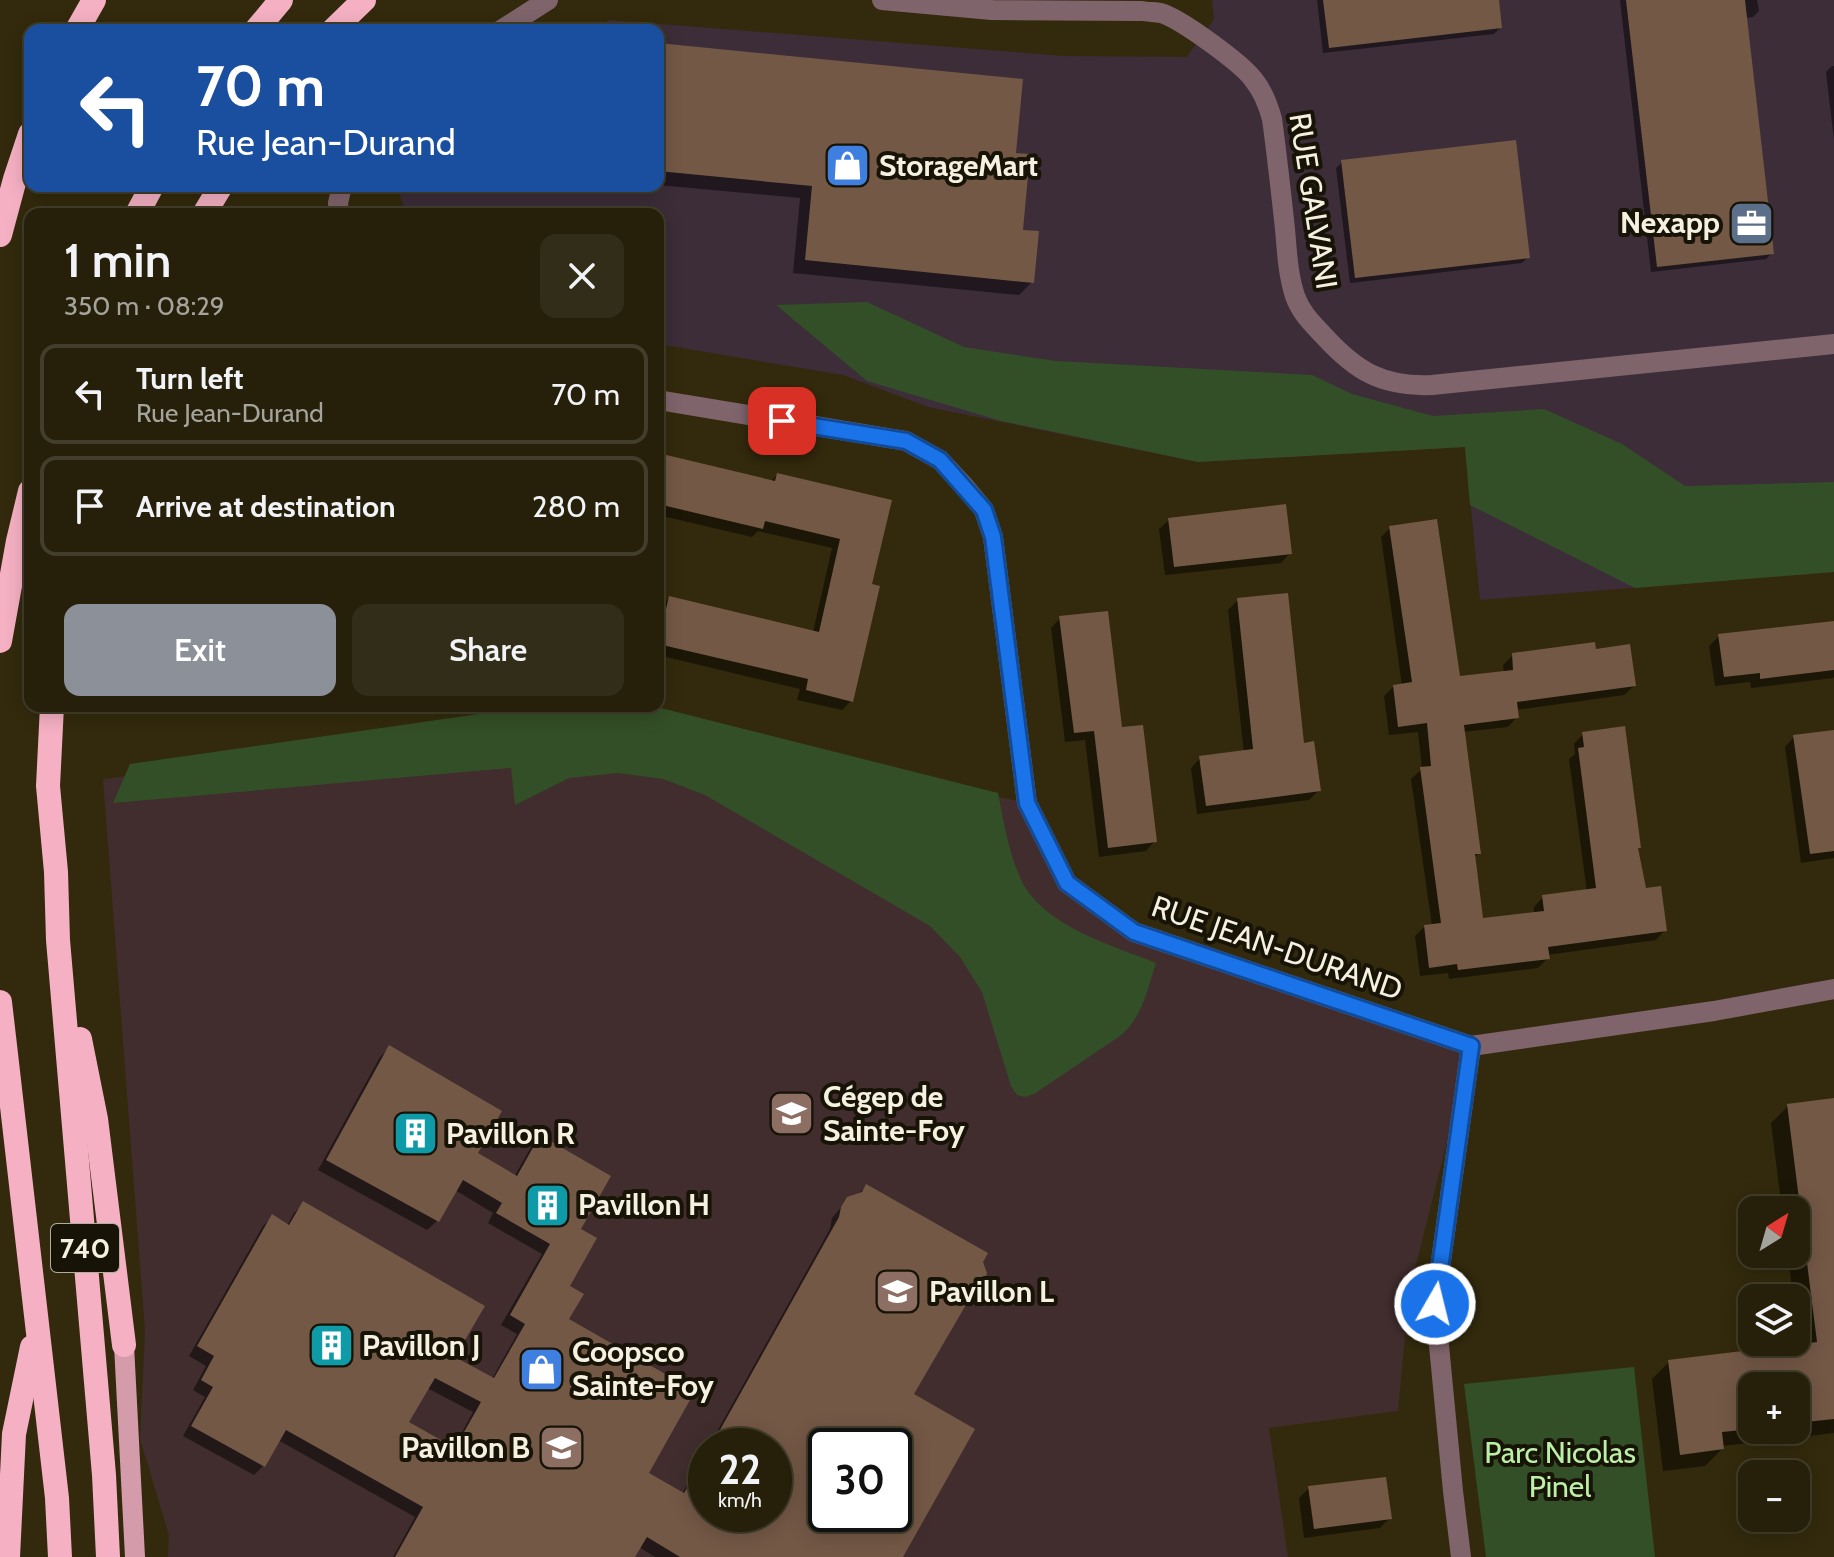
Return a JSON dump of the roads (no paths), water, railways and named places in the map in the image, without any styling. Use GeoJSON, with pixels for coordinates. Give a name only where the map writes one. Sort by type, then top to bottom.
{"type":"FeatureCollection","features":[{"type":"Feature","properties":{"kind":"highway"},"geometry":{"type":"LineString","coordinates":[[63,24],[74,0]]}},
{"type":"Feature","properties":{"kind":"highway"},"geometry":{"type":"LineString","coordinates":[[80,24],[94,0]]}},
{"type":"Feature","properties":{"kind":"highway"},"geometry":{"type":"LineString","coordinates":[[261,24],[281,0]]}},
{"type":"Feature","properties":{"kind":"highway"},"geometry":{"type":"LineString","coordinates":[[339,24],[364,0]]}},
{"type":"Feature","properties":{"kind":"highway"},"geometry":{"type":"LineString","coordinates":[[0,235],[24,152]]}},
{"type":"Feature","properties":{"kind":"highway"},"geometry":{"type":"LineString","coordinates":[[0,641],[24,516]]}},
{"type":"Feature","properties":{"kind":"highway","name":"740"},"geometry":{"type":"LineString","coordinates":[[52,712],[48,786],[56,872],[58,940],[104,1475],[108,1557]]}},
{"type":"Feature","properties":{"kind":"highway"},"geometry":{"type":"LineString","coordinates":[[58,940],[96,1119],[124,1345]]}},
{"type":"Feature","properties":{"kind":"highway","name":"740"},"geometry":{"type":"LineString","coordinates":[[0,1002],[57,1498],[60,1557]]}},
{"type":"Feature","properties":{"kind":"highway"},"geometry":{"type":"LineString","coordinates":[[8,1557],[14,1434],[36,1326]]}},
{"type":"Feature","properties":{"kind":"main road"},"geometry":{"type":"LineString","coordinates":[[124,1345],[135,1557]]}},
{"type":"Feature","properties":{"kind":"street"},"geometry":{"type":"LineString","coordinates":[[510,24],[548,0]]}},
{"type":"Feature","properties":{"kind":"street","name":"RUE GALVANI"},"geometry":{"type":"LineString","coordinates":[[882,0],[992,10],[1162,13],[1184,25],[1243,68],[1264,95],[1272,119],[1289,268],[1296,299],[1302,312],[1343,356],[1357,367],[1384,380],[1416,386],[1432,385],[1834,344]]}},
{"type":"Feature","properties":{"kind":"street","name":"RUE JEAN-DURAND"},"geometry":{"type":"LineString","coordinates":[[664,401],[906,441],[940,460],[984,510],[993,537],[1027,803],[1067,883],[1134,932],[1471,1046],[1714,1011],[1834,989]]}},
{"type":"Feature","properties":{"kind":"street"},"geometry":{"type":"LineString","coordinates":[[1461,1557],[1435,1304],[1471,1046]]}},
{"type":"Feature","properties":{"kind":"place","name":"StorageMart"},"geometry":{"type":"Point","coordinates":[848,166]}},
{"type":"Feature","properties":{"kind":"place","name":"Nexapp"},"geometry":{"type":"Point","coordinates":[1751,223]}},
{"type":"Feature","properties":{"kind":"place","name":"Cégep de Sainte-Foy"},"geometry":{"type":"Point","coordinates":[792,1114]}},
{"type":"Feature","properties":{"kind":"place","name":"Pavillon R"},"geometry":{"type":"Point","coordinates":[415,1134]}},
{"type":"Feature","properties":{"kind":"place","name":"Pavillon H"},"geometry":{"type":"Point","coordinates":[547,1205]}},
{"type":"Feature","properties":{"kind":"place","name":"Pavillon L"},"geometry":{"type":"Point","coordinates":[898,1292]}},
{"type":"Feature","properties":{"kind":"place","name":"Pavillon J"},"geometry":{"type":"Point","coordinates":[331,1346]}},
{"type":"Feature","properties":{"kind":"place","name":"Coopsco Sainte-Foy"},"geometry":{"type":"Point","coordinates":[541,1369]}},
{"type":"Feature","properties":{"kind":"place","name":"Pavillon B"},"geometry":{"type":"Point","coordinates":[561,1448]}},
{"type":"Feature","properties":{"kind":"park label","name":"Parc Nicolas Pinel"},"geometry":{"type":"Point","coordinates":[1560,1470]}}]}
